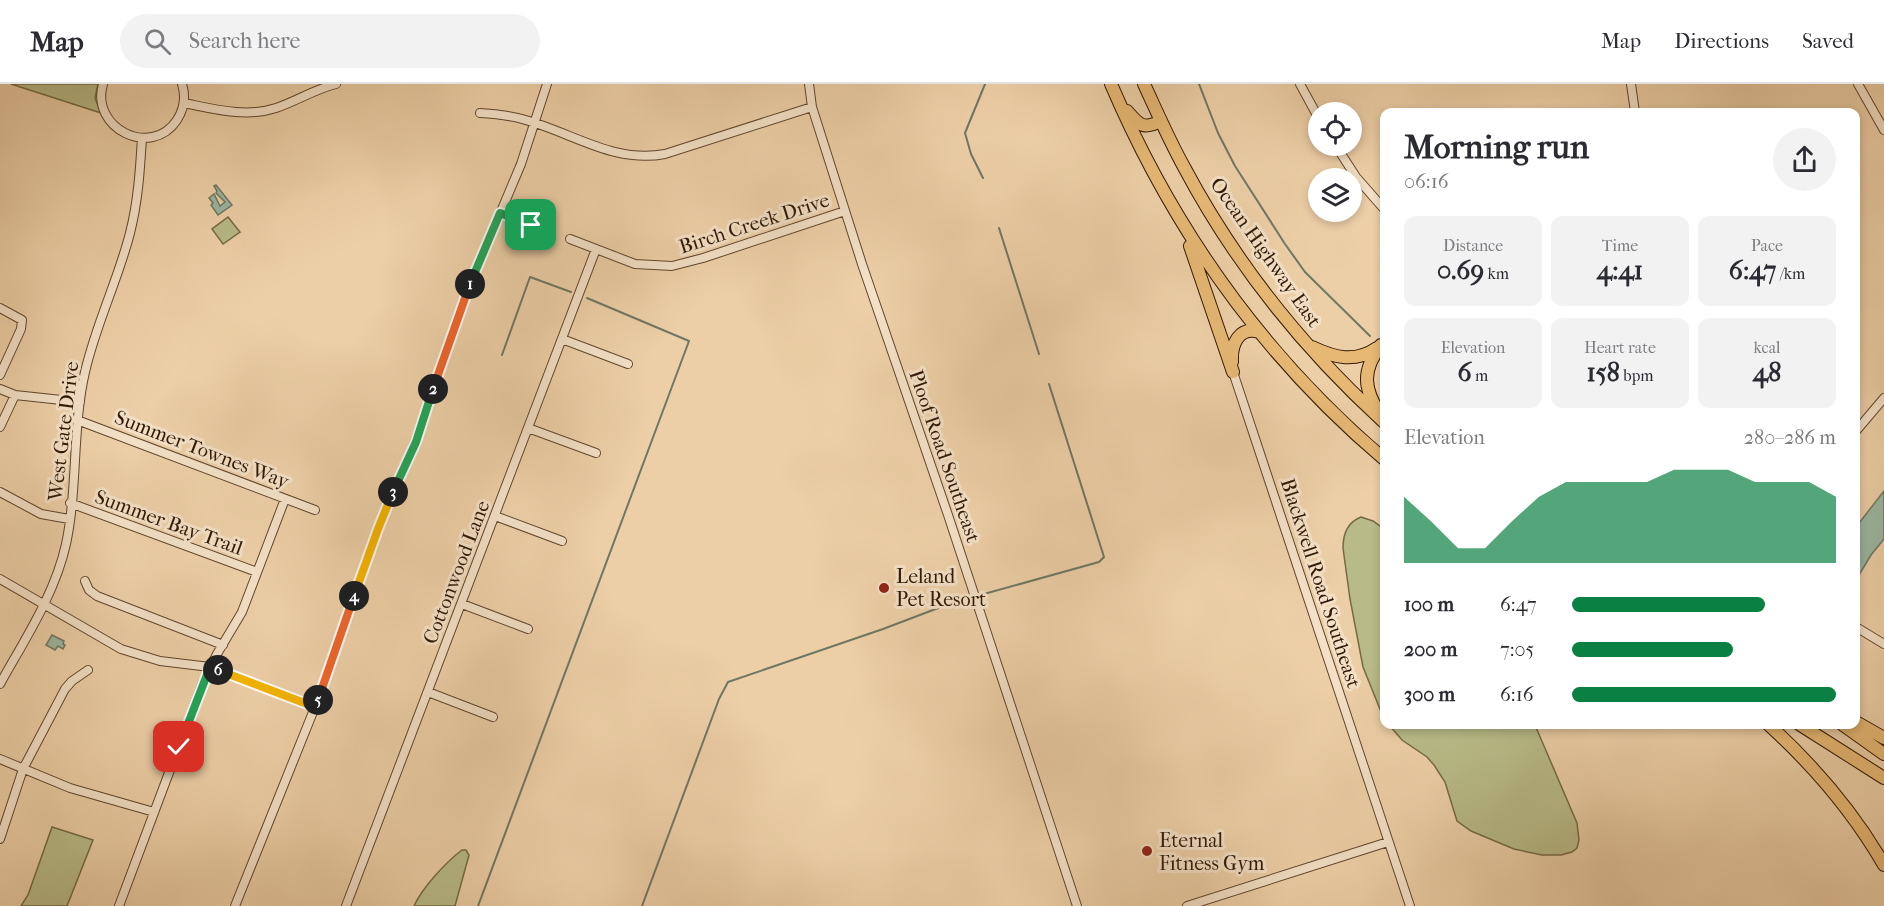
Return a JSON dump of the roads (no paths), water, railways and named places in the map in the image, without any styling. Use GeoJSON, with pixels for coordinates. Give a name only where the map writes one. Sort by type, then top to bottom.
{"type":"FeatureCollection","features":[{"type":"Feature","properties":{"kind":"highway"},"geometry":{"type":"LineString","coordinates":[[1111,84],[1142,153],[1182,224],[1212,270],[1259,332],[1324,404],[1380,455]]}},
{"type":"Feature","properties":{"kind":"highway","name":"Ocean Highway East"},"geometry":{"type":"LineString","coordinates":[[1144,84],[1184,167],[1215,221],[1306,344],[1380,417]]}},
{"type":"Feature","properties":{"kind":"highway"},"geometry":{"type":"LineString","coordinates":[[1119,101],[1139,124],[1152,125],[1161,121]]}},
{"type":"Feature","properties":{"kind":"highway"},"geometry":{"type":"LineString","coordinates":[[1182,224],[1233,372]]}},
{"type":"Feature","properties":{"kind":"highway"},"geometry":{"type":"LineString","coordinates":[[1233,372],[1233,350],[1239,336],[1246,331],[1259,332]]}},
{"type":"Feature","properties":{"kind":"highway"},"geometry":{"type":"LineString","coordinates":[[1306,344],[1334,356],[1348,359],[1371,352],[1380,345]]}},
{"type":"Feature","properties":{"kind":"highway"},"geometry":{"type":"LineString","coordinates":[[1380,347],[1369,363],[1366,374],[1369,393],[1380,414]]}},
{"type":"Feature","properties":{"kind":"highway"},"geometry":{"type":"LineString","coordinates":[[1860,724],[1884,738]]}},
{"type":"Feature","properties":{"kind":"highway"},"geometry":{"type":"LineString","coordinates":[[1773,729],[1828,787],[1856,822],[1884,865]]}},
{"type":"Feature","properties":{"kind":"highway"},"geometry":{"type":"LineString","coordinates":[[1807,729],[1884,778]]}},
{"type":"Feature","properties":{"kind":"highway"},"geometry":{"type":"LineString","coordinates":[[1849,729],[1884,754]]}},
{"type":"Feature","properties":{"kind":"street"},"geometry":{"type":"LineString","coordinates":[[104,84],[101,91],[102,105],[107,118],[116,129],[129,136],[142,138],[154,137],[165,132],[174,124],[184,103],[182,84]]}},
{"type":"Feature","properties":{"kind":"street"},"geometry":{"type":"LineString","coordinates":[[184,103],[230,111],[261,111],[336,84]]}},
{"type":"Feature","properties":{"kind":"street"},"geometry":{"type":"LineString","coordinates":[[235,906],[315,707],[378,529],[416,442],[464,302],[521,164],[547,84]]}},
{"type":"Feature","properties":{"kind":"street","name":"Ploof Road Southeast"},"geometry":{"type":"LineString","coordinates":[[809,84],[812,107],[845,211],[1077,906]]}},
{"type":"Feature","properties":{"kind":"street"},"geometry":{"type":"LineString","coordinates":[[1300,84],[1310,102]]}},
{"type":"Feature","properties":{"kind":"street"},"geometry":{"type":"LineString","coordinates":[[1631,84],[1634,108]]}},
{"type":"Feature","properties":{"kind":"street"},"geometry":{"type":"LineString","coordinates":[[1858,84],[1884,130]]}},
{"type":"Feature","properties":{"kind":"street"},"geometry":{"type":"LineString","coordinates":[[480,113],[511,116],[535,123],[611,153],[648,157],[665,154],[812,107]]}},
{"type":"Feature","properties":{"kind":"street","name":"West Gate Drive"},"geometry":{"type":"LineString","coordinates":[[0,684],[43,605],[62,562],[69,519],[77,420],[88,357],[132,224],[138,189],[142,138]]}},
{"type":"Feature","properties":{"kind":"street"},"geometry":{"type":"LineString","coordinates":[[1342,156],[1356,177],[1380,204]]}},
{"type":"Feature","properties":{"kind":"street","name":"Birch Creek Drive"},"geometry":{"type":"LineString","coordinates":[[570,239],[635,264],[672,266],[845,211]]}},
{"type":"Feature","properties":{"kind":"street"},"geometry":{"type":"LineString","coordinates":[[500,213],[531,225]]}},
{"type":"Feature","properties":{"kind":"street","name":"Cottonwood Lane"},"geometry":{"type":"LineString","coordinates":[[346,906],[596,249]]}},
{"type":"Feature","properties":{"kind":"street"},"geometry":{"type":"LineString","coordinates":[[0,308],[22,320],[21,329],[0,375]]}},
{"type":"Feature","properties":{"kind":"street"},"geometry":{"type":"LineString","coordinates":[[562,339],[628,364]]}},
{"type":"Feature","properties":{"kind":"street","name":"Blackwell Road Southeast"},"geometry":{"type":"LineString","coordinates":[[1233,372],[1410,906]]}},
{"type":"Feature","properties":{"kind":"street"},"geometry":{"type":"LineString","coordinates":[[0,388],[15,396],[80,402]]}},
{"type":"Feature","properties":{"kind":"street"},"geometry":{"type":"LineString","coordinates":[[0,428],[15,396]]}},
{"type":"Feature","properties":{"kind":"street"},"geometry":{"type":"LineString","coordinates":[[1860,426],[1884,398]]}},
{"type":"Feature","properties":{"kind":"street","name":"Summer Townes Way"},"geometry":{"type":"LineString","coordinates":[[77,420],[315,510]]}},
{"type":"Feature","properties":{"kind":"street"},"geometry":{"type":"LineString","coordinates":[[528,428],[596,453]]}},
{"type":"Feature","properties":{"kind":"street"},"geometry":{"type":"LineString","coordinates":[[0,492],[41,514],[69,519]]}},
{"type":"Feature","properties":{"kind":"street"},"geometry":{"type":"LineString","coordinates":[[118,906],[210,667],[242,612],[285,499]]}},
{"type":"Feature","properties":{"kind":"street","name":"Summer Bay Trail"},"geometry":{"type":"LineString","coordinates":[[70,503],[257,572]]}},
{"type":"Feature","properties":{"kind":"street"},"geometry":{"type":"LineString","coordinates":[[495,516],[562,541]]}},
{"type":"Feature","properties":{"kind":"street"},"geometry":{"type":"LineString","coordinates":[[0,579],[99,638],[133,654],[160,661],[210,667],[315,707]]}},
{"type":"Feature","properties":{"kind":"street"},"geometry":{"type":"LineString","coordinates":[[85,581],[89,590],[98,596],[223,645]]}},
{"type":"Feature","properties":{"kind":"street"},"geometry":{"type":"LineString","coordinates":[[462,604],[528,629]]}},
{"type":"Feature","properties":{"kind":"street"},"geometry":{"type":"LineString","coordinates":[[1860,629],[1884,644]]}},
{"type":"Feature","properties":{"kind":"street"},"geometry":{"type":"LineString","coordinates":[[0,839],[22,768],[65,689],[88,670]]}},
{"type":"Feature","properties":{"kind":"street"},"geometry":{"type":"LineString","coordinates":[[428,692],[493,717]]}},
{"type":"Feature","properties":{"kind":"street"},"geometry":{"type":"LineString","coordinates":[[0,759],[70,788],[154,812]]}},
{"type":"Feature","properties":{"kind":"street"},"geometry":{"type":"LineString","coordinates":[[1187,906],[1388,842]]}},
{"type":"Feature","properties":{"kind":"waterway"},"geometry":{"type":"LineString","coordinates":[[983,178],[971,154],[965,133],[985,84]]}},
{"type":"Feature","properties":{"kind":"waterway"},"geometry":{"type":"LineString","coordinates":[[1199,84],[1218,133],[1235,166],[1285,244],[1305,272],[1370,336]]}},
{"type":"Feature","properties":{"kind":"waterway"},"geometry":{"type":"LineString","coordinates":[[999,228],[1039,354]]}},
{"type":"Feature","properties":{"kind":"waterway"},"geometry":{"type":"LineString","coordinates":[[502,355],[530,277],[571,292]]}},
{"type":"Feature","properties":{"kind":"waterway"},"geometry":{"type":"LineString","coordinates":[[478,906],[689,341],[587,298]]}},
{"type":"Feature","properties":{"kind":"waterway"},"geometry":{"type":"LineString","coordinates":[[984,594],[1099,562],[1104,557],[1049,384]]}},
{"type":"Feature","properties":{"kind":"waterway"},"geometry":{"type":"LineString","coordinates":[[642,906],[719,699],[728,682],[883,629],[962,599]]}},
{"type":"Feature","properties":{"kind":"place","name":"Leland Pet Resort"},"geometry":{"type":"Point","coordinates":[884,588]}},
{"type":"Feature","properties":{"kind":"place","name":"Eternal Fitness Gym"},"geometry":{"type":"Point","coordinates":[1147,851]}}]}
